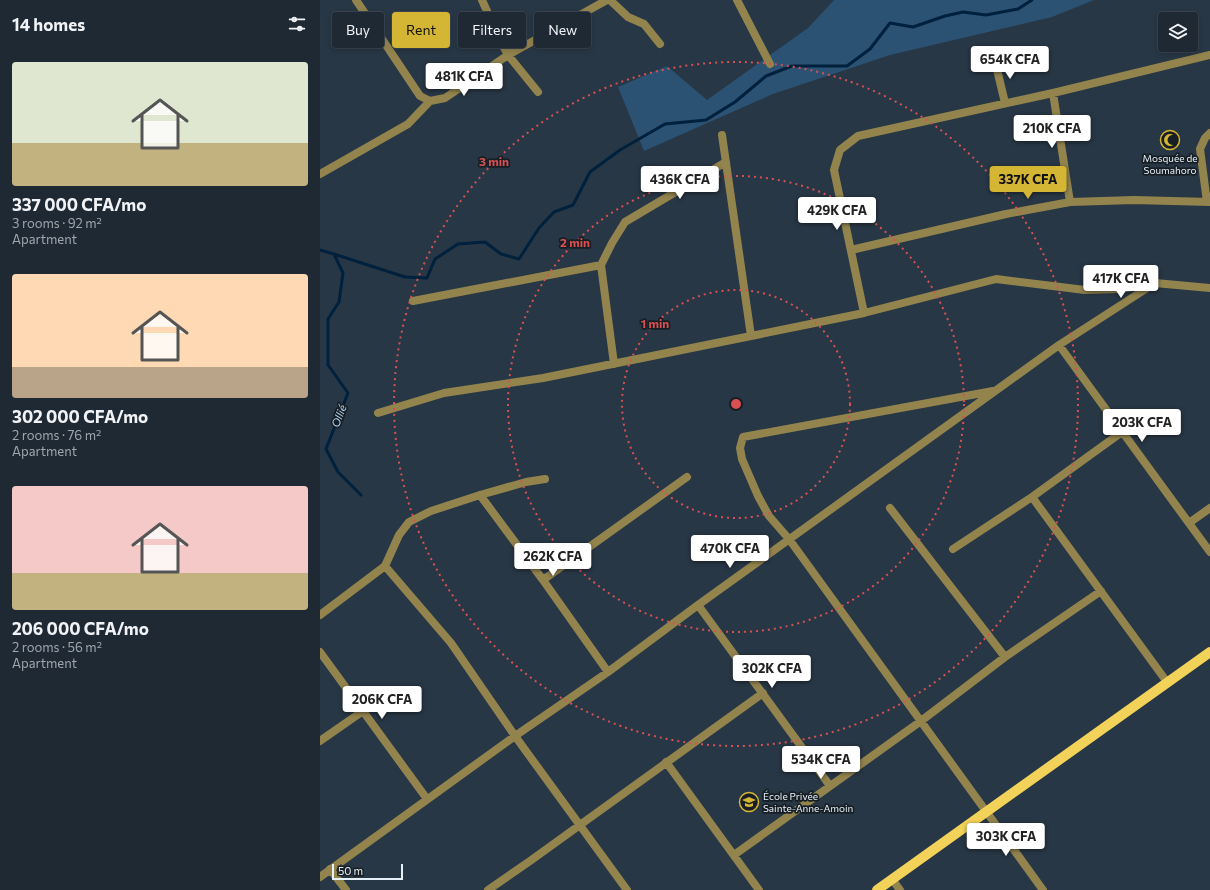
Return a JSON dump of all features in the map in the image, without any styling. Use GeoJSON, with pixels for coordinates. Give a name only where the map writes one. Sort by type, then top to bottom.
{"type":"FeatureCollection","features":[{"type":"Feature","properties":{"kind":"main road"},"geometry":{"type":"LineString","coordinates":[[877,890],[1210,652]]}},
{"type":"Feature","properties":{"kind":"street"},"geometry":{"type":"LineString","coordinates":[[356,0],[420,96],[430,101]]}},
{"type":"Feature","properties":{"kind":"street"},"geometry":{"type":"LineString","coordinates":[[482,0],[508,55],[538,92]]}},
{"type":"Feature","properties":{"kind":"street"},"geometry":{"type":"LineString","coordinates":[[320,174],[408,124],[430,101],[445,98],[508,55],[609,0],[628,17],[644,24],[660,44]]}},
{"type":"Feature","properties":{"kind":"street"},"geometry":{"type":"LineString","coordinates":[[738,0],[770,64]]}},
{"type":"Feature","properties":{"kind":"street"},"geometry":{"type":"LineString","coordinates":[[864,313],[834,170],[840,150],[858,136],[1053,93],[1210,55]]}},
{"type":"Feature","properties":{"kind":"street"},"geometry":{"type":"LineString","coordinates":[[995,61],[1005,103]]}},
{"type":"Feature","properties":{"kind":"street"},"geometry":{"type":"LineString","coordinates":[[1053,93],[1070,202]]}},
{"type":"Feature","properties":{"kind":"street"},"geometry":{"type":"LineString","coordinates":[[851,250],[1006,214],[1070,202],[1134,200],[1209,202],[1200,149],[1205,138],[1210,133]]}},
{"type":"Feature","properties":{"kind":"street"},"geometry":{"type":"LineString","coordinates":[[722,135],[751,336]]}},
{"type":"Feature","properties":{"kind":"street"},"geometry":{"type":"LineString","coordinates":[[614,364],[601,265],[612,243],[625,222],[726,162]]}},
{"type":"Feature","properties":{"kind":"street"},"geometry":{"type":"LineString","coordinates":[[414,301],[601,265]]}},
{"type":"Feature","properties":{"kind":"street"},"geometry":{"type":"LineString","coordinates":[[378,413],[444,393],[543,378],[864,313],[996,279],[1085,290],[1120,289],[1155,283],[1210,288]]}},
{"type":"Feature","properties":{"kind":"street"},"geometry":{"type":"LineString","coordinates":[[320,877],[515,736],[608,672],[698,604],[1059,345],[1155,283]]}},
{"type":"Feature","properties":{"kind":"street"},"geometry":{"type":"LineString","coordinates":[[1059,345],[1210,552]]}},
{"type":"Feature","properties":{"kind":"street"},"geometry":{"type":"LineString","coordinates":[[995,391],[743,437],[740,448],[742,459],[768,516],[789,540],[921,720],[1042,890]]}},
{"type":"Feature","properties":{"kind":"street"},"geometry":{"type":"LineString","coordinates":[[953,549],[1032,497],[1122,432]]}},
{"type":"Feature","properties":{"kind":"street"},"geometry":{"type":"LineString","coordinates":[[543,580],[687,477]]}},
{"type":"Feature","properties":{"kind":"street"},"geometry":{"type":"LineString","coordinates":[[320,615],[385,566],[399,535],[409,522],[431,511],[480,495],[526,482],[545,479]]}},
{"type":"Feature","properties":{"kind":"street"},"geometry":{"type":"LineString","coordinates":[[480,495],[543,580],[608,672]]}},
{"type":"Feature","properties":{"kind":"street"},"geometry":{"type":"LineString","coordinates":[[1032,497],[1167,682]]}},
{"type":"Feature","properties":{"kind":"street"},"geometry":{"type":"LineString","coordinates":[[890,508],[1005,657]]}},
{"type":"Feature","properties":{"kind":"street"},"geometry":{"type":"LineString","coordinates":[[1189,523],[1210,508]]}},
{"type":"Feature","properties":{"kind":"street"},"geometry":{"type":"LineString","coordinates":[[385,566],[451,643],[515,736],[627,890]]}},
{"type":"Feature","properties":{"kind":"street"},"geometry":{"type":"LineString","coordinates":[[734,855],[921,720],[1005,657],[1101,591]]}},
{"type":"Feature","properties":{"kind":"street"},"geometry":{"type":"LineString","coordinates":[[698,604],[830,786]]}},
{"type":"Feature","properties":{"kind":"street"},"geometry":{"type":"LineString","coordinates":[[320,652],[427,799]]}},
{"type":"Feature","properties":{"kind":"street"},"geometry":{"type":"LineString","coordinates":[[489,890],[762,692]]}},
{"type":"Feature","properties":{"kind":"street"},"geometry":{"type":"LineString","coordinates":[[320,741],[363,711]]}},
{"type":"Feature","properties":{"kind":"street"},"geometry":{"type":"LineString","coordinates":[[666,762],[759,890]]}},
{"type":"Feature","properties":{"kind":"street"},"geometry":{"type":"LineString","coordinates":[[330,869],[346,890]]}},
{"type":"Feature","properties":{"kind":"street"},"geometry":{"type":"LineString","coordinates":[[892,880],[900,890]]}},
{"type":"Feature","properties":{"kind":"shaded area"},"geometry":{"type":"Polygon","coordinates":[[[834,0],[1094,0],[1052,17],[890,55],[773,94],[644,151],[618,87],[667,66],[707,100],[808,28],[834,0]]]}},
{"type":"Feature","properties":{"kind":"waterway"},"geometry":{"type":"LineString","coordinates":[[334,254],[405,277],[427,278],[435,259],[458,244],[485,242],[501,254],[519,259],[539,228],[554,212],[573,205],[590,172],[620,150],[665,124],[706,120],[735,102],[766,76],[792,66],[847,66],[870,49],[890,23],[913,27],[945,16],[963,12],[986,15],[1018,9],[1032,0]]}},
{"type":"Feature","properties":{"kind":"waterway","name":"Ollié"},"geometry":{"type":"LineString","coordinates":[[320,250],[334,254],[343,273],[339,302],[328,319],[328,365],[348,393],[326,449],[338,472],[361,495]]}},
{"type":"Feature","properties":{"kind":"place","name":"Mosquée de Soumahoro"},"geometry":{"type":"Point","coordinates":[1170,140]}},
{"type":"Feature","properties":{"kind":"place","name":"École Privée Sainte-Anne-Amoin"},"geometry":{"type":"Point","coordinates":[749,802]}}]}
